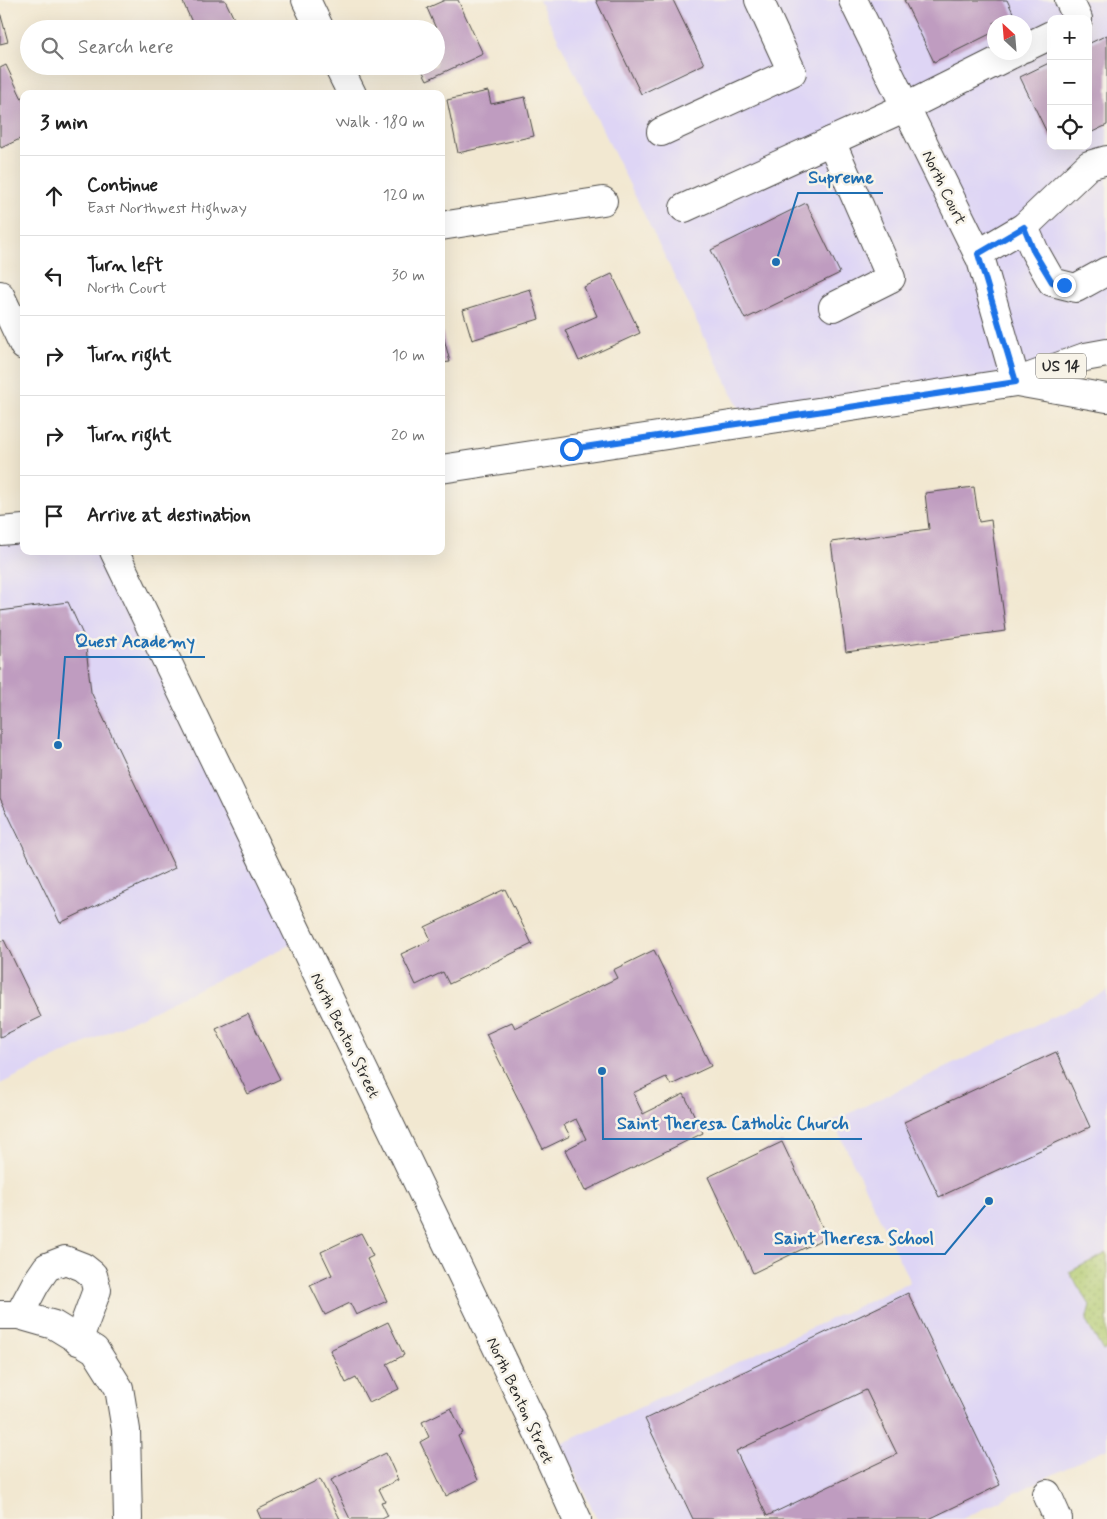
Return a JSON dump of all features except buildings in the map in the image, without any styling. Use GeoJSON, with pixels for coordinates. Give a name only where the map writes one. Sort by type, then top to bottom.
{"type":"FeatureCollection","features":[{"type":"Feature","properties":{"kind":"street"},"geometry":{"type":"LineString","coordinates":[[306,0],[316,20]]}},
{"type":"Feature","properties":{"kind":"street"},"geometry":{"type":"LineString","coordinates":[[661,132],[792,72],[759,0]]}},
{"type":"Feature","properties":{"kind":"street","name":"North Court"},"geometry":{"type":"LineString","coordinates":[[854,0],[978,254],[1016,382]]}},
{"type":"Feature","properties":{"kind":"street"},"geometry":{"type":"LineString","coordinates":[[1069,0],[1076,15]]}},
{"type":"Feature","properties":{"kind":"street"},"geometry":{"type":"LineString","coordinates":[[1032,44],[1047,38]]}},
{"type":"Feature","properties":{"kind":"street"},"geometry":{"type":"LineString","coordinates":[[684,208],[906,107],[1000,60]]}},
{"type":"Feature","properties":{"kind":"street"},"geometry":{"type":"LineString","coordinates":[[342,75],[350,90]]}},
{"type":"Feature","properties":{"kind":"street"},"geometry":{"type":"LineString","coordinates":[[830,141],[891,278],[833,307]]}},
{"type":"Feature","properties":{"kind":"street"},"geometry":{"type":"LineString","coordinates":[[978,254],[1024,227],[1088,165],[1107,160]]}},
{"type":"Feature","properties":{"kind":"street"},"geometry":{"type":"LineString","coordinates":[[445,225],[602,201]]}},
{"type":"Feature","properties":{"kind":"street"},"geometry":{"type":"LineString","coordinates":[[1024,227],[1034,252],[1052,282],[1076,288],[1107,271]]}},
{"type":"Feature","properties":{"kind":"street"},"geometry":{"type":"LineString","coordinates":[[0,295],[20,329]]}},
{"type":"Feature","properties":{"kind":"street","name":"US 14"},"geometry":{"type":"LineString","coordinates":[[445,468],[1016,382],[1085,357],[1107,353]]}},
{"type":"Feature","properties":{"kind":"street","name":"US 14"},"geometry":{"type":"LineString","coordinates":[[1016,382],[1107,398]]}},
{"type":"Feature","properties":{"kind":"street"},"geometry":{"type":"LineString","coordinates":[[0,531],[20,529]]}},
{"type":"Feature","properties":{"kind":"street","name":"North Benton Street"},"geometry":{"type":"LineString","coordinates":[[116,555],[532,1420],[567,1516]]}},
{"type":"Feature","properties":{"kind":"street"},"geometry":{"type":"LineString","coordinates":[[78,1341],[97,1290],[93,1275],[65,1260],[47,1267],[10,1315],[54,1325],[78,1341],[95,1350],[119,1388],[126,1430],[128,1519]]}},
{"type":"Feature","properties":{"kind":"street"},"geometry":{"type":"LineString","coordinates":[[1047,1494],[1058,1519]]}},
{"type":"Feature","properties":{"kind":"shaded area"},"geometry":{"type":"Polygon","coordinates":[[[539,0],[1107,0],[1107,353],[746,422],[539,0]]]}},
{"type":"Feature","properties":{"kind":"shaded area"},"geometry":{"type":"Polygon","coordinates":[[[20,529],[20,555],[116,555],[300,940],[0,1084],[0,531],[20,529]]]}},
{"type":"Feature","properties":{"kind":"shaded area"},"geometry":{"type":"Polygon","coordinates":[[[1107,991],[1107,1448],[962,1519],[597,1519],[561,1444],[910,1282],[833,1121],[1107,991]]]}},
{"type":"Feature","properties":{"kind":"green space"},"geometry":{"type":"Polygon","coordinates":[[[1107,1253],[1107,1349],[1103,1351],[1086,1321],[1090,1305],[1069,1272],[1107,1253]]]}},
{"type":"Feature","properties":{"kind":"place","name":"Supreme"},"geometry":{"type":"Point","coordinates":[776,262]}},
{"type":"Feature","properties":{"kind":"place","name":"Quest Academy"},"geometry":{"type":"Point","coordinates":[58,745]}},
{"type":"Feature","properties":{"kind":"place","name":"Saint Theresa Catholic Church"},"geometry":{"type":"Point","coordinates":[602,1071]}},
{"type":"Feature","properties":{"kind":"place","name":"Saint Theresa School"},"geometry":{"type":"Point","coordinates":[989,1201]}},
{"type":"Feature","properties":{"kind":"route"},"geometry":{"type":"LineString","coordinates":[[571,449],[1016,382],[978,254],[1024,227],[1034,252],[1052,282],[1064,285]]}}]}
